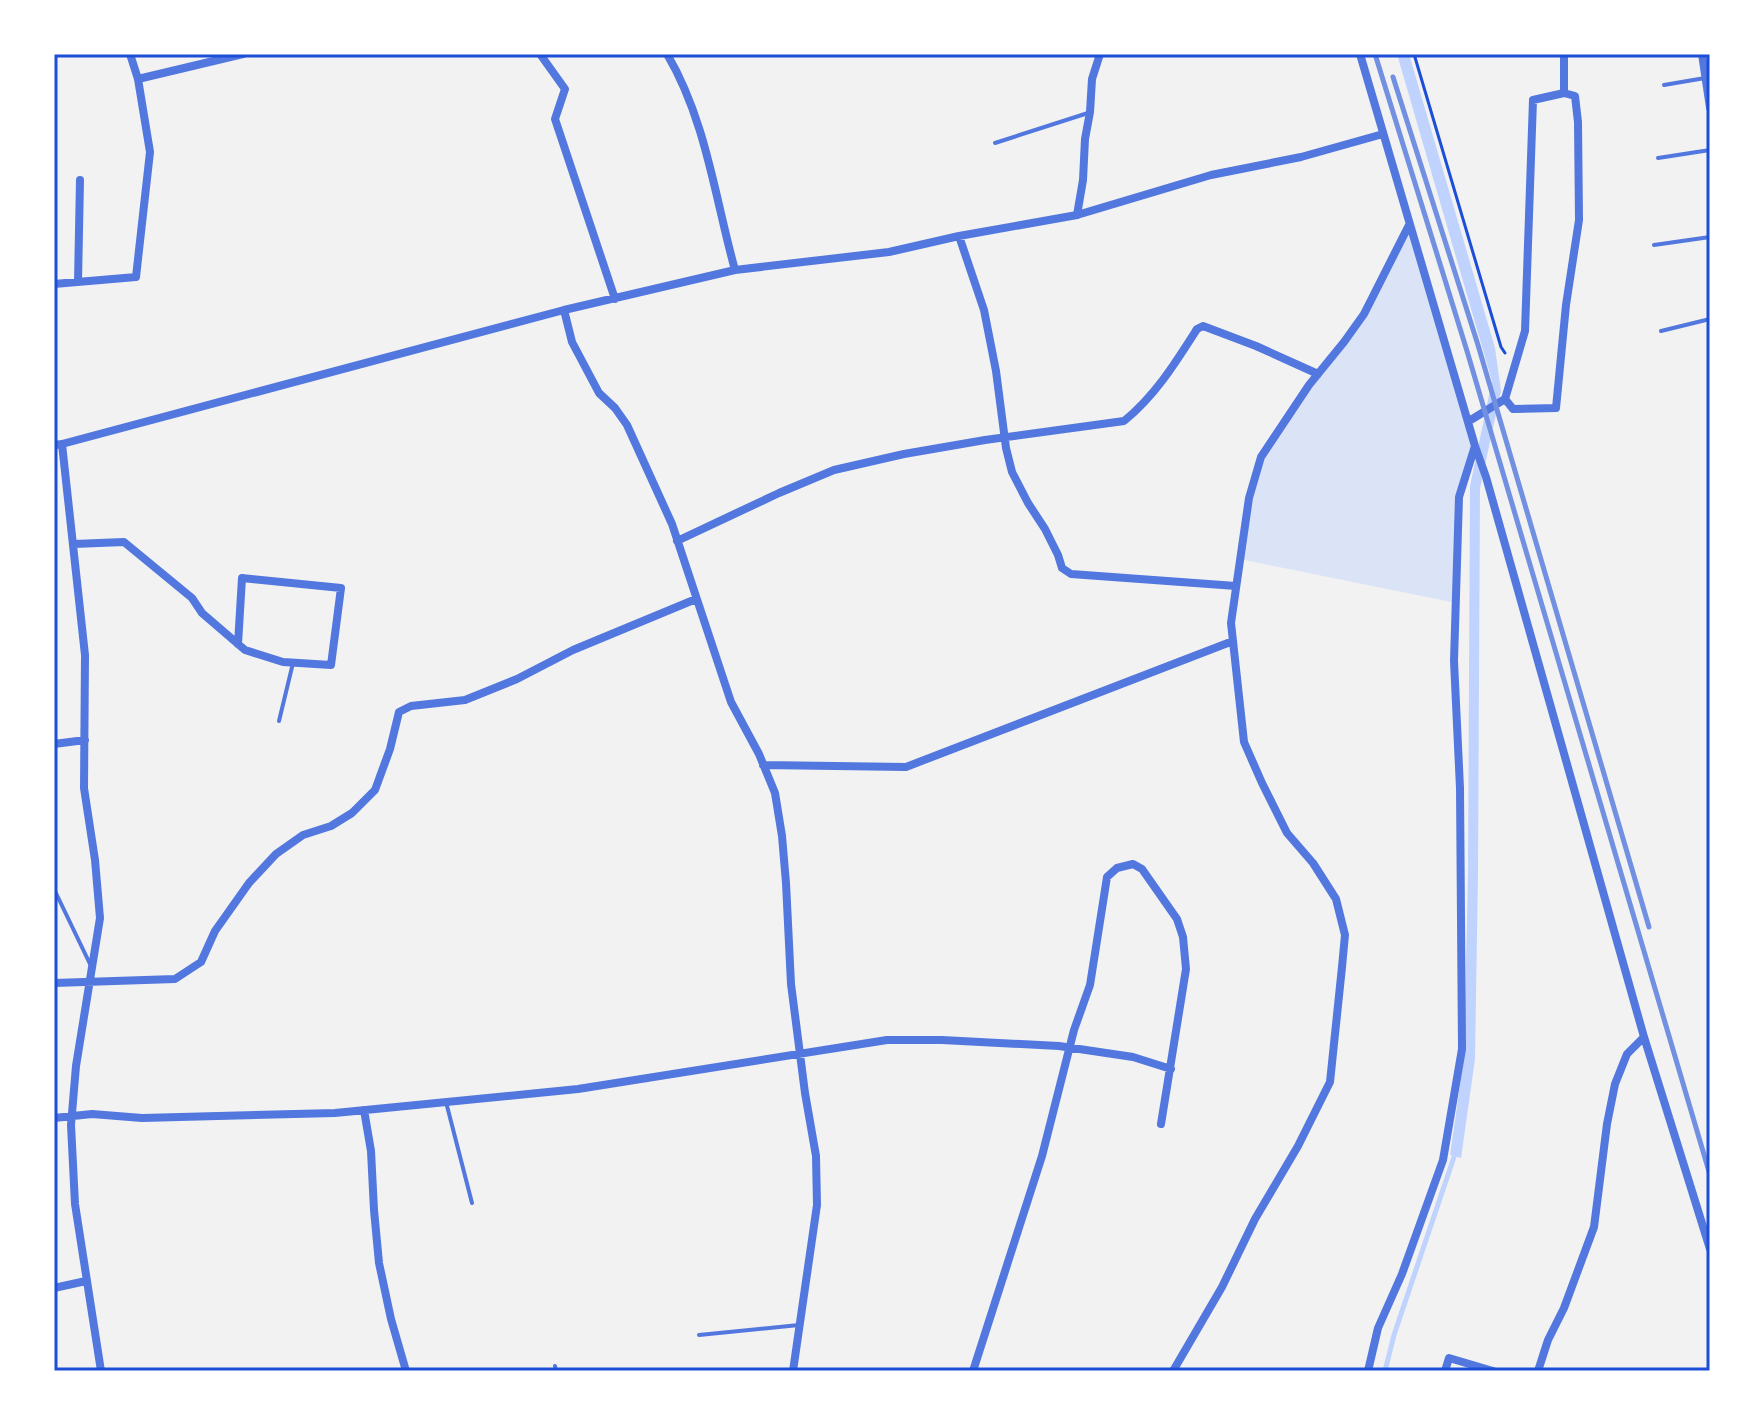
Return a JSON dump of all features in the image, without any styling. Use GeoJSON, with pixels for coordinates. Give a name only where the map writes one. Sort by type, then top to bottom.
{"type":"FeatureCollection","features":[{"type":"Feature","properties":{"kind":"street"},"geometry":{"type":"LineString","coordinates":[[54,284],[136,277],[150,152],[138,79],[130,54]]}},
{"type":"Feature","properties":{"kind":"street"},"geometry":{"type":"LineString","coordinates":[[138,79],[243,54]]}},
{"type":"Feature","properties":{"kind":"street"},"geometry":{"type":"LineString","coordinates":[[540,54],[565,89],[555,119],[615,299]]}},
{"type":"Feature","properties":{"kind":"street"},"geometry":{"type":"LineString","coordinates":[[667,54],[678,73],[704,142],[735,270]]}},
{"type":"Feature","properties":{"kind":"street"},"geometry":{"type":"LineString","coordinates":[[1077,215],[1092,79],[1100,54]]}},
{"type":"Feature","properties":{"kind":"street"},"geometry":{"type":"LineString","coordinates":[[1360,54],[1486,477],[1644,1037],[1710,1249]]}},
{"type":"Feature","properties":{"kind":"street"},"geometry":{"type":"LineString","coordinates":[[1564,54],[1564,93]]}},
{"type":"Feature","properties":{"kind":"street"},"geometry":{"type":"LineString","coordinates":[[1702,54],[1710,108]]}},
{"type":"Feature","properties":{"kind":"street"},"geometry":{"type":"LineString","coordinates":[[1469,421],[1505,399],[1525,331],[1533,100],[1564,93],[1575,96],[1579,220],[1566,305],[1556,408],[1513,409],[1505,399]]}},
{"type":"Feature","properties":{"kind":"street"},"geometry":{"type":"LineString","coordinates":[[101,1371],[75,1204],[71,1116],[100,918],[84,788],[85,655],[74,544],[58,444],[564,310],[735,270],[889,252],[1077,215],[1211,175],[1301,157],[1383,134]]}},
{"type":"Feature","properties":{"kind":"street"},"geometry":{"type":"LineString","coordinates":[[78,282],[80,180]]}},
{"type":"Feature","properties":{"kind":"street"},"geometry":{"type":"LineString","coordinates":[[1173,1371],[1222,1287],[1255,1219],[1298,1146],[1330,1082],[1345,935],[1336,899],[1313,863],[1287,833],[1244,742],[1231,623],[1249,498],[1261,457],[1364,314],[1409,225]]}},
{"type":"Feature","properties":{"kind":"street"},"geometry":{"type":"LineString","coordinates":[[959,236],[984,310],[1012,472],[1062,568],[1071,574],[1236,586]]}},
{"type":"Feature","properties":{"kind":"street"},"geometry":{"type":"LineString","coordinates":[[564,310],[572,342],[599,393],[627,425],[660,496],[731,702],[775,793],[786,883],[791,984],[816,1156],[817,1205],[793,1371]]}},
{"type":"Feature","properties":{"kind":"street"},"geometry":{"type":"LineString","coordinates":[[677,541],[834,470],[904,454],[1124,421],[1164,380],[1197,329],[1203,326],[1318,374]]}},
{"type":"Feature","properties":{"kind":"street"},"geometry":{"type":"LineString","coordinates":[[1368,1371],[1378,1328],[1402,1274],[1443,1160],[1462,1049],[1460,788],[1454,661],[1459,497],[1475,446]]}},
{"type":"Feature","properties":{"kind":"street"},"geometry":{"type":"LineString","coordinates":[[74,544],[124,542],[192,598],[202,613],[238,644],[245,650],[283,662],[331,665],[341,588],[242,578],[238,644]]}},
{"type":"Feature","properties":{"kind":"street"},"geometry":{"type":"LineString","coordinates":[[54,983],[175,979],[201,962],[215,931],[249,883],[276,854],[303,835],[331,826],[352,813],[375,790],[399,712],[411,706],[465,700],[517,679],[573,650],[696,599]]}},
{"type":"Feature","properties":{"kind":"street"},"geometry":{"type":"LineString","coordinates":[[763,765],[906,767],[1233,641]]}},
{"type":"Feature","properties":{"kind":"street"},"geometry":{"type":"LineString","coordinates":[[54,744],[85,740]]}},
{"type":"Feature","properties":{"kind":"street"},"geometry":{"type":"LineString","coordinates":[[973,1371],[1042,1156],[1069,1047],[1090,985],[1107,877],[1117,868],[1133,864],[1142,869],[1177,919],[1183,937],[1186,969],[1161,1124]]}},
{"type":"Feature","properties":{"kind":"street"},"geometry":{"type":"LineString","coordinates":[[1538,1371],[1594,1227],[1615,1084],[1627,1054],[1644,1037]]}},
{"type":"Feature","properties":{"kind":"street"},"geometry":{"type":"LineString","coordinates":[[54,1118],[92,1114],[142,1118],[320,1114],[364,1110],[578,1089],[887,1040],[1069,1047],[1133,1057],[1171,1069]]}},
{"type":"Feature","properties":{"kind":"street"},"geometry":{"type":"LineString","coordinates":[[364,1110],[371,1151],[379,1263],[406,1371]]}},
{"type":"Feature","properties":{"kind":"street"},"geometry":{"type":"LineString","coordinates":[[54,1288],[86,1281]]}},
{"type":"Feature","properties":{"kind":"street"},"geometry":{"type":"LineString","coordinates":[[1445,1371],[1449,1358],[1493,1371]]}},
{"type":"Feature","properties":{"kind":"lane"},"geometry":{"type":"LineString","coordinates":[[1664,85],[1705,78]]}},
{"type":"Feature","properties":{"kind":"lane"},"geometry":{"type":"LineString","coordinates":[[995,143],[1090,112]]}},
{"type":"Feature","properties":{"kind":"lane"},"geometry":{"type":"LineString","coordinates":[[1658,158],[1710,150]]}},
{"type":"Feature","properties":{"kind":"lane"},"geometry":{"type":"LineString","coordinates":[[1654,245],[1710,237]]}},
{"type":"Feature","properties":{"kind":"lane"},"geometry":{"type":"LineString","coordinates":[[1661,331],[1710,319]]}},
{"type":"Feature","properties":{"kind":"lane"},"geometry":{"type":"LineString","coordinates":[[279,721],[293,663]]}},
{"type":"Feature","properties":{"kind":"lane"},"geometry":{"type":"LineString","coordinates":[[54,889],[93,970]]}},
{"type":"Feature","properties":{"kind":"lane"},"geometry":{"type":"LineString","coordinates":[[446,1102],[472,1203]]}},
{"type":"Feature","properties":{"kind":"lane"},"geometry":{"type":"LineString","coordinates":[[699,1335],[799,1325]]}},
{"type":"Feature","properties":{"kind":"path"},"geometry":{"type":"LineString","coordinates":[[1414,54],[1501,347],[1514,368]]}},
{"type":"Feature","properties":{"kind":"shaded area"},"geometry":{"type":"Polygon","coordinates":[[[1409,225],[1475,446],[1459,497],[1456,603],[1239,559],[1261,457],[1344,342],[1409,225]]]}},
{"type":"Feature","properties":{"kind":"water"},"geometry":{"type":"Polygon","coordinates":[[[1397,54],[1409,54],[1495,348],[1501,391],[1480,488],[1475,1059],[1461,1158],[1450,1155],[1464,1058],[1470,486],[1492,381],[1397,54]]]}},
{"type":"Feature","properties":{"kind":"waterway"},"geometry":{"type":"LineString","coordinates":[[1385,1371],[1394,1335],[1456,1151]]}},
{"type":"Feature","properties":{"kind":"railway"},"geometry":{"type":"LineString","coordinates":[[1375,54],[1467,351],[1710,1175]]}},
{"type":"Feature","properties":{"kind":"railway"},"geometry":{"type":"LineString","coordinates":[[1393,77],[1478,345],[1649,927]]}}]}
